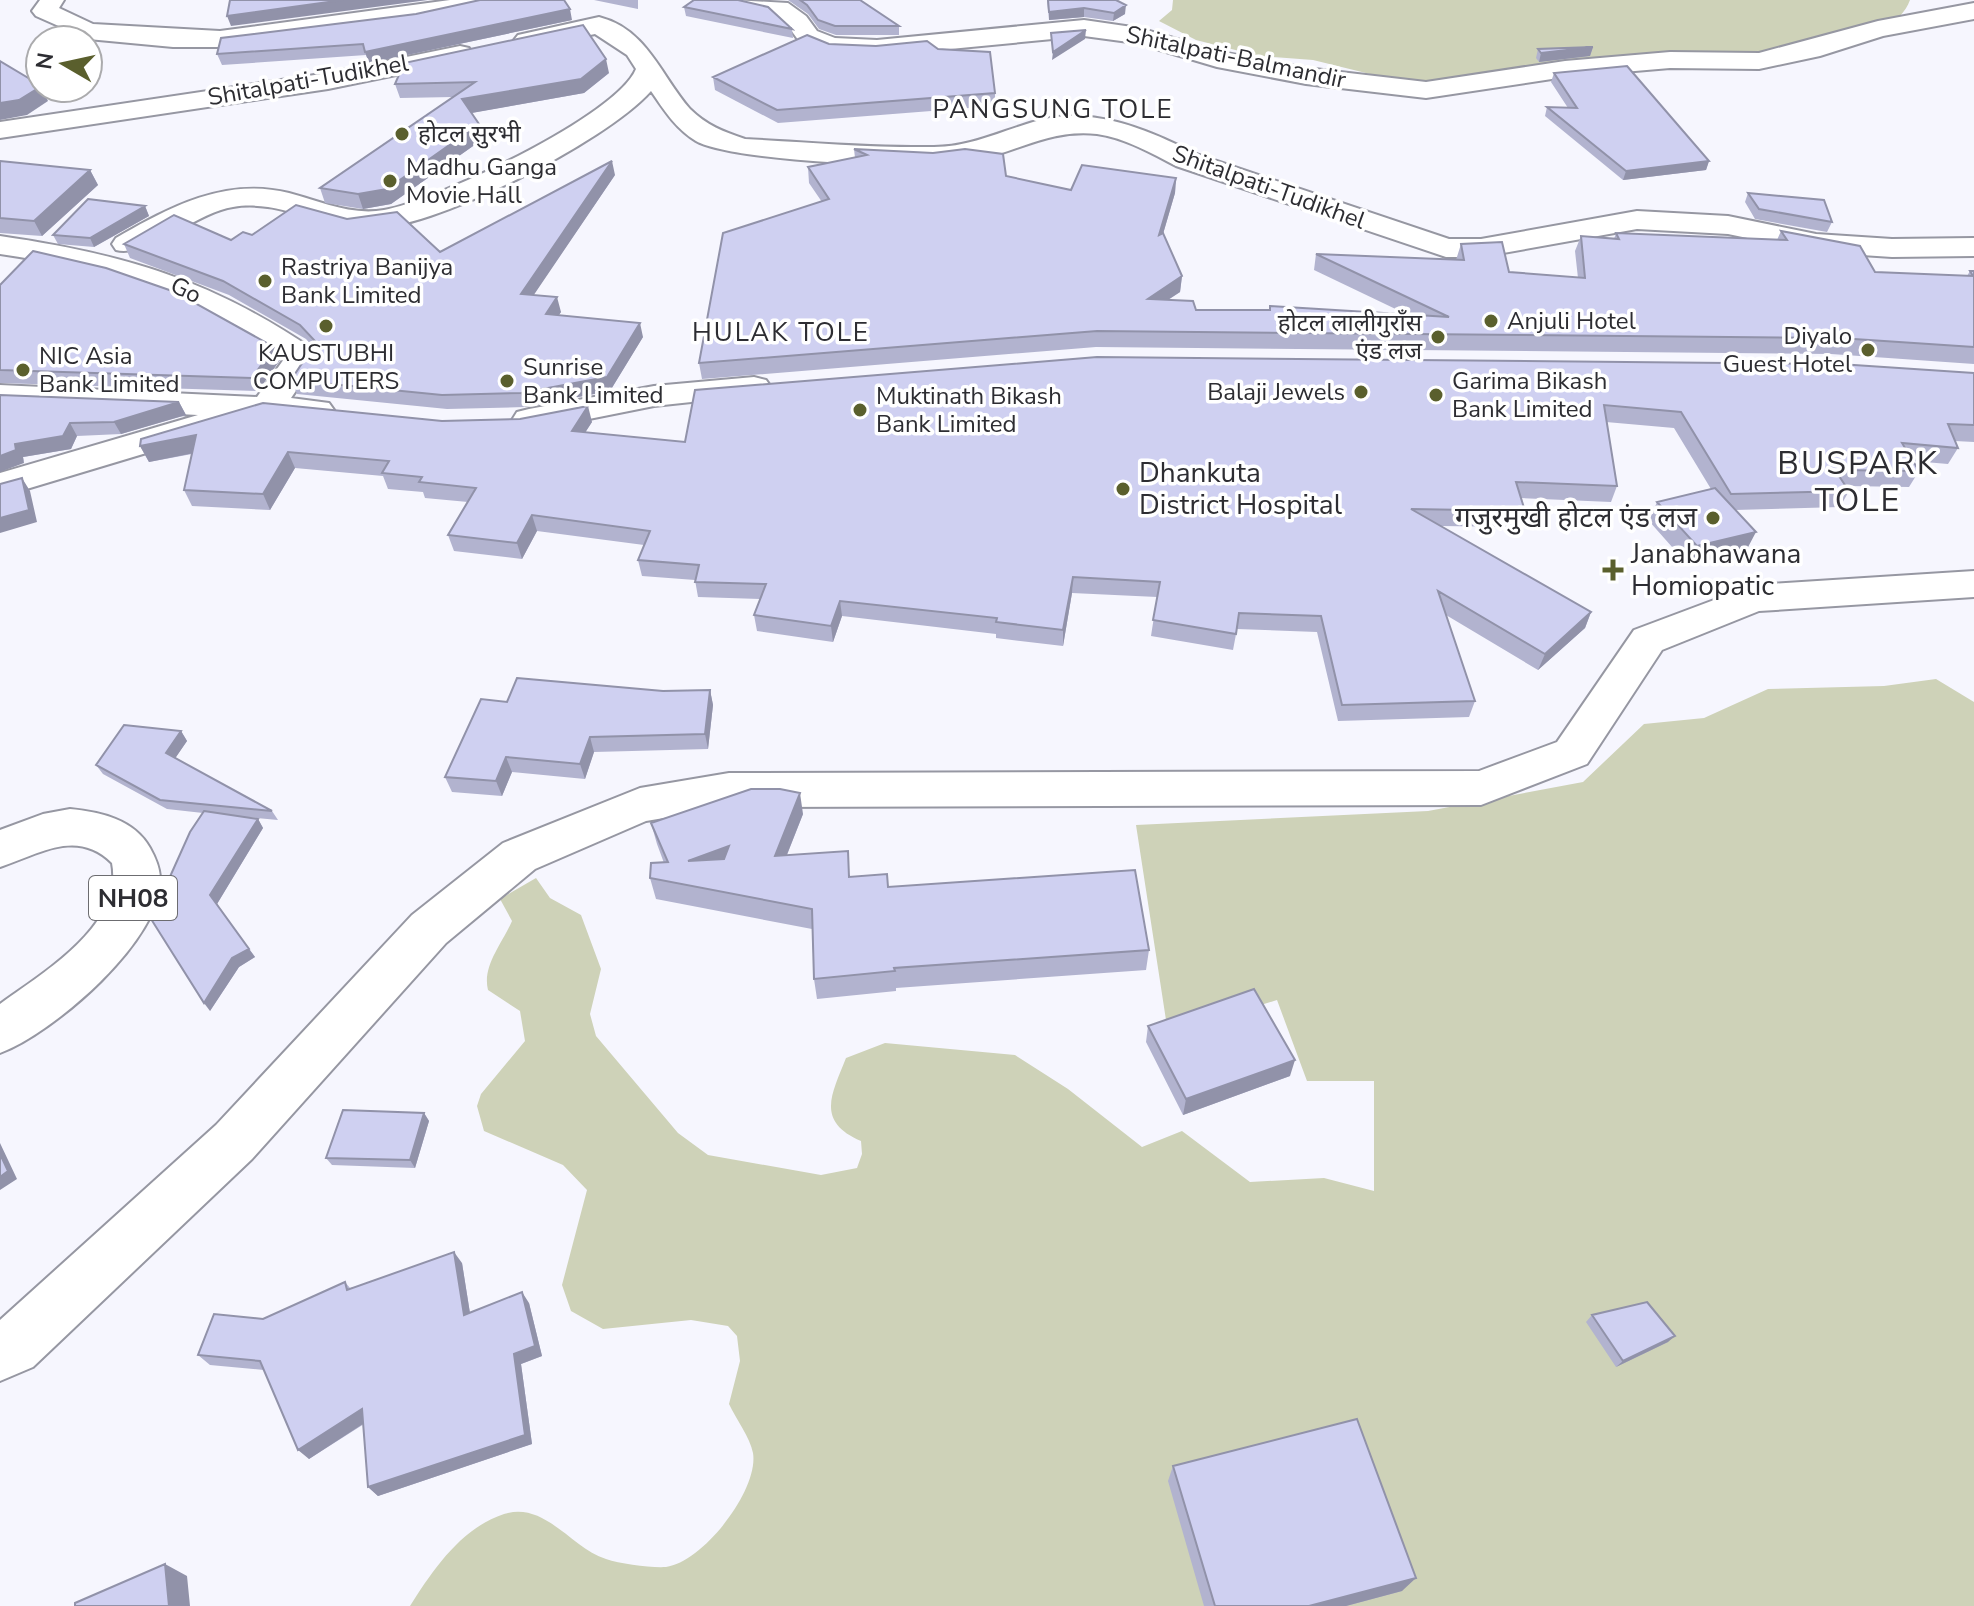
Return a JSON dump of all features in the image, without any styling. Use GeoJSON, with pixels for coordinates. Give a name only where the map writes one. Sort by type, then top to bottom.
{"type":"FeatureCollection","features":[{"type":"Feature","properties":{"kind":"street"},"geometry":{"type":"LineString","coordinates":[[52,0],[45,11],[88,31],[220,39],[418,14],[487,0]]}},
{"type":"Feature","properties":{"kind":"street","name":"Shitalpati-Balmandir"},"geometry":{"type":"LineString","coordinates":[[746,0],[779,8],[797,21],[808,36],[830,46],[877,48],[1084,28],[1139,36],[1217,59],[1306,76],[1426,90],[1579,68],[1670,60],[1759,61],[1811,50],[1878,29],[1974,11]]}},
{"type":"Feature","properties":{"kind":"street","name":"Shitalpati-Tudikhel"},"geometry":{"type":"LineString","coordinates":[[0,130],[328,81],[487,49],[594,13],[636,50],[681,115],[706,135],[742,147],[934,156],[971,153],[1044,127],[1099,126],[1148,140],[1186,160],[1446,248],[1481,248],[1637,220],[1728,225],[1816,243],[1892,248],[1974,247]]}},
{"type":"Feature","properties":{"kind":"street"},"geometry":{"type":"LineString","coordinates":[[99,260],[159,226],[242,196],[265,197],[360,221],[424,209],[533,158],[609,112],[641,87],[649,69]]}},
{"type":"Feature","properties":{"kind":"street","name":"Go"},"geometry":{"type":"LineString","coordinates":[[0,245],[99,260],[160,277],[261,327],[302,357],[269,405]]}},
{"type":"Feature","properties":{"kind":"street"},"geometry":{"type":"LineString","coordinates":[[494,422],[525,421],[654,396],[792,383]]}},
{"type":"Feature","properties":{"kind":"street"},"geometry":{"type":"LineString","coordinates":[[0,395],[269,405],[343,412]]}},
{"type":"Feature","properties":{"kind":"street"},"geometry":{"type":"LineString","coordinates":[[0,485],[269,405]]}},
{"type":"Feature","properties":{"kind":"street"},"geometry":{"type":"LineString","coordinates":[[0,1352],[13,1347],[234,1142],[429,929],[519,856],[640,805],[729,790],[1481,788],[1572,753],[1648,640],[1754,598],[1974,584]]}},
{"type":"Feature","properties":{"kind":"street","name":"NH08"},"geometry":{"type":"LineString","coordinates":[[0,849],[68,827],[98,831],[126,845],[140,874],[130,912],[87,962],[0,1031]]}},
{"type":"Feature","properties":{"kind":"green space"},"geometry":{"type":"Polygon","coordinates":[[[1173,0],[1910,0],[1892,23],[1848,45],[1419,86],[1313,60],[1259,56],[1196,40],[1159,21],[1172,10],[1173,0]]]}},
{"type":"Feature","properties":{"kind":"green space"},"geometry":{"type":"Polygon","coordinates":[[[1936,679],[1974,702],[1974,1606],[410,1606],[428,1578],[461,1540],[474,1529],[504,1514],[532,1514],[581,1546],[612,1561],[660,1567],[681,1562],[696,1552],[726,1522],[747,1486],[753,1468],[751,1447],[729,1404],[740,1361],[737,1336],[728,1326],[691,1320],[603,1329],[571,1311],[562,1285],[587,1190],[563,1165],[484,1131],[477,1106],[481,1094],[525,1041],[520,1011],[488,990],[490,964],[512,921],[500,899],[536,878],[550,898],[581,915],[601,969],[590,1014],[596,1036],[678,1133],[708,1155],[821,1175],[857,1168],[862,1154],[861,1141],[837,1125],[832,1115],[832,1095],[846,1058],[885,1043],[1015,1055],[1068,1089],[1142,1147],[1182,1131],[1250,1182],[1324,1178],[1374,1191],[1374,1081],[1307,1081],[1277,1000],[1174,1032],[1166,1020],[1136,825],[1428,811],[1583,782],[1644,724],[1704,718],[1768,689],[1884,686],[1936,679]]]}},
{"type":"Feature","properties":{"kind":"building"},"geometry":{"type":"Polygon","coordinates":[[[230,0],[343,0],[227,16],[230,0]]]}},
{"type":"Feature","properties":{"kind":"building"},"geometry":{"type":"Polygon","coordinates":[[[480,0],[564,0],[570,9],[365,52],[363,44],[217,54],[221,38],[416,14],[480,0]]]}},
{"type":"Feature","properties":{"kind":"building"},"geometry":{"type":"Polygon","coordinates":[[[694,0],[738,0],[768,7],[792,29],[684,7],[694,0]]]}},
{"type":"Feature","properties":{"kind":"building"},"geometry":{"type":"Polygon","coordinates":[[[800,0],[860,0],[899,26],[835,26],[818,20],[800,0]]]}},
{"type":"Feature","properties":{"kind":"building"},"geometry":{"type":"Polygon","coordinates":[[[1048,0],[1116,0],[1126,5],[1114,13],[1084,8],[1049,12],[1048,0]]]}},
{"type":"Feature","properties":{"kind":"building"},"geometry":{"type":"Polygon","coordinates":[[[583,25],[606,59],[581,79],[462,99],[479,124],[387,189],[358,194],[320,188],[475,82],[395,84],[404,63],[583,25]]]}},
{"type":"Feature","properties":{"kind":"building"},"geometry":{"type":"Polygon","coordinates":[[[1086,30],[1053,52],[1051,33],[1086,30]]]}},
{"type":"Feature","properties":{"kind":"building"},"geometry":{"type":"Polygon","coordinates":[[[807,35],[829,44],[876,46],[927,41],[938,49],[990,52],[995,93],[777,110],[713,77],[807,35]]]}},
{"type":"Feature","properties":{"kind":"building"},"geometry":{"type":"Polygon","coordinates":[[[1593,47],[1541,53],[1538,49],[1593,47]]]}},
{"type":"Feature","properties":{"kind":"building"},"geometry":{"type":"Polygon","coordinates":[[[0,61],[24,75],[24,97],[0,103],[0,61]]]}},
{"type":"Feature","properties":{"kind":"building"},"geometry":{"type":"Polygon","coordinates":[[[1627,66],[1709,161],[1626,171],[1547,107],[1577,108],[1554,73],[1627,66]]]}},
{"type":"Feature","properties":{"kind":"building"},"geometry":{"type":"Polygon","coordinates":[[[854,149],[933,153],[965,149],[1003,154],[1006,176],[1071,190],[1082,165],[1176,178],[1159,235],[1163,233],[1182,276],[1148,299],[1193,301],[1196,310],[1270,310],[1270,306],[1449,317],[1316,254],[1464,260],[1461,244],[1502,242],[1509,272],[1585,278],[1581,236],[1619,239],[1616,233],[1787,240],[1781,231],[1860,246],[1875,272],[1973,276],[1970,271],[1974,271],[1974,347],[1839,338],[1097,331],[699,363],[723,233],[829,199],[808,167],[867,155],[854,149]]]}},
{"type":"Feature","properties":{"kind":"building"},"geometry":{"type":"Polygon","coordinates":[[[0,161],[90,170],[34,221],[0,218],[0,161]]]}},
{"type":"Feature","properties":{"kind":"building"},"geometry":{"type":"Polygon","coordinates":[[[612,161],[521,294],[557,297],[546,314],[640,323],[607,377],[521,393],[442,395],[291,380],[316,342],[300,325],[223,281],[124,244],[174,215],[231,240],[243,232],[252,235],[296,205],[347,219],[397,212],[440,252],[612,161]]]}},
{"type":"Feature","properties":{"kind":"building"},"geometry":{"type":"Polygon","coordinates":[[[1748,193],[1824,200],[1832,222],[1759,209],[1748,193]]]}},
{"type":"Feature","properties":{"kind":"building"},"geometry":{"type":"Polygon","coordinates":[[[88,199],[145,206],[90,238],[53,235],[88,199]]]}},
{"type":"Feature","properties":{"kind":"building"},"geometry":{"type":"Polygon","coordinates":[[[33,251],[106,268],[175,292],[274,347],[252,378],[0,370],[0,285],[33,251]]]}},
{"type":"Feature","properties":{"kind":"building"},"geometry":{"type":"Polygon","coordinates":[[[1097,357],[1839,364],[1974,373],[1974,425],[1948,424],[1958,448],[1902,443],[1919,471],[1835,470],[1849,491],[1731,494],[1681,412],[1604,405],[1617,486],[1516,482],[1525,511],[1411,509],[1591,612],[1545,654],[1438,591],[1475,701],[1342,705],[1321,616],[1239,613],[1236,634],[1153,620],[1160,582],[1073,577],[1063,630],[996,622],[997,618],[840,601],[831,626],[754,615],[766,584],[695,582],[699,565],[638,560],[650,531],[532,515],[517,543],[448,535],[476,488],[419,482],[422,477],[382,473],[389,461],[288,452],[263,494],[184,490],[196,435],[140,446],[141,439],[263,403],[442,421],[520,419],[588,406],[572,431],[685,442],[695,390],[1097,357]]]}},
{"type":"Feature","properties":{"kind":"building"},"geometry":{"type":"Polygon","coordinates":[[[0,395],[179,402],[114,422],[70,423],[63,436],[15,444],[16,450],[0,456],[0,395]]]}},
{"type":"Feature","properties":{"kind":"building"},"geometry":{"type":"Polygon","coordinates":[[[22,478],[29,510],[0,518],[0,484],[22,478]]]}},
{"type":"Feature","properties":{"kind":"building"},"geometry":{"type":"Polygon","coordinates":[[[1715,488],[1756,532],[1697,546],[1657,502],[1715,488]]]}},
{"type":"Feature","properties":{"kind":"building"},"geometry":{"type":"Polygon","coordinates":[[[517,678],[663,691],[710,690],[705,734],[590,737],[580,764],[506,757],[496,781],[445,777],[481,699],[507,702],[517,678]]]}},
{"type":"Feature","properties":{"kind":"building"},"geometry":{"type":"Polygon","coordinates":[[[124,725],[181,731],[166,753],[272,811],[160,800],[96,765],[124,725]]]}},
{"type":"Feature","properties":{"kind":"building"},"geometry":{"type":"Polygon","coordinates":[[[751,789],[780,789],[800,793],[775,856],[848,851],[849,877],[887,874],[888,887],[1135,870],[1149,950],[894,968],[895,971],[814,979],[812,909],[650,878],[651,863],[668,862],[651,823],[751,789]],[[729,846],[688,861],[724,859],[729,846]]]}},
{"type":"Feature","properties":{"kind":"building"},"geometry":{"type":"Polygon","coordinates":[[[204,811],[258,819],[210,895],[249,949],[232,958],[204,1003],[151,919],[190,832],[204,811]]]}},
{"type":"Feature","properties":{"kind":"building"},"geometry":{"type":"Polygon","coordinates":[[[1254,989],[1295,1060],[1186,1099],[1148,1026],[1254,989]]]}},
{"type":"Feature","properties":{"kind":"building"},"geometry":{"type":"Polygon","coordinates":[[[343,1110],[424,1113],[410,1160],[326,1158],[343,1110]]]}},
{"type":"Feature","properties":{"kind":"building"},"geometry":{"type":"Polygon","coordinates":[[[0,1154],[8,1171],[0,1177],[0,1154]]]}},
{"type":"Feature","properties":{"kind":"building"},"geometry":{"type":"Polygon","coordinates":[[[454,1252],[464,1315],[522,1292],[535,1346],[514,1354],[525,1435],[368,1487],[362,1409],[298,1450],[260,1361],[198,1355],[214,1314],[263,1319],[345,1282],[347,1290],[454,1252]]]}},
{"type":"Feature","properties":{"kind":"building"},"geometry":{"type":"Polygon","coordinates":[[[1647,1302],[1675,1336],[1623,1361],[1592,1315],[1647,1302]]]}},
{"type":"Feature","properties":{"kind":"building"},"geometry":{"type":"Polygon","coordinates":[[[1357,1419],[1416,1578],[1309,1606],[1215,1606],[1173,1466],[1357,1419]]]}},
{"type":"Feature","properties":{"kind":"building"},"geometry":{"type":"Polygon","coordinates":[[[165,1564],[169,1606],[75,1606],[75,1603],[165,1564]]]}},
{"type":"Feature","properties":{"kind":"place","name":"होटल सुरभी"},"geometry":{"type":"Point","coordinates":[402,134]}},
{"type":"Feature","properties":{"kind":"place","name":"Madhu Ganga Movie Hall"},"geometry":{"type":"Point","coordinates":[390,181]}},
{"type":"Feature","properties":{"kind":"place","name":"Rastriya Banijya Bank Limited"},"geometry":{"type":"Point","coordinates":[265,281]}},
{"type":"Feature","properties":{"kind":"place","name":"Anjuli Hotel"},"geometry":{"type":"Point","coordinates":[1491,321]}},
{"type":"Feature","properties":{"kind":"place","name":"KAUSTUBHI COMPUTERS"},"geometry":{"type":"Point","coordinates":[326,326]}},
{"type":"Feature","properties":{"kind":"place","name":"होटल लालीगुराँस एंड लज"},"geometry":{"type":"Point","coordinates":[1438,337]}},
{"type":"Feature","properties":{"kind":"place","name":"Diyalo Guest Hotel"},"geometry":{"type":"Point","coordinates":[1868,350]}},
{"type":"Feature","properties":{"kind":"place","name":"NIC Asia Bank Limited"},"geometry":{"type":"Point","coordinates":[23,370]}},
{"type":"Feature","properties":{"kind":"place","name":"Sunrise Bank Limited"},"geometry":{"type":"Point","coordinates":[507,381]}},
{"type":"Feature","properties":{"kind":"place","name":"Balaji Jewels"},"geometry":{"type":"Point","coordinates":[1361,392]}},
{"type":"Feature","properties":{"kind":"place","name":"Garima Bikash Bank Limited"},"geometry":{"type":"Point","coordinates":[1436,395]}},
{"type":"Feature","properties":{"kind":"place","name":"Muktinath Bikash Bank Limited"},"geometry":{"type":"Point","coordinates":[860,410]}},
{"type":"Feature","properties":{"kind":"place","name":"Dhankuta District Hospital"},"geometry":{"type":"Point","coordinates":[1123,489]}},
{"type":"Feature","properties":{"kind":"place","name":"गजुरमुखी होटल एंड लज"},"geometry":{"type":"Point","coordinates":[1713,518]}},
{"type":"Feature","properties":{"kind":"place","name":"Janabhawana Homiopatic"},"geometry":{"type":"Point","coordinates":[1613,570]}},
{"type":"Feature","properties":{"kind":"district","name":"PANGSUNG TOLE"},"geometry":{"type":"Point","coordinates":[1053,109]}},
{"type":"Feature","properties":{"kind":"district","name":"HULAK TOLE"},"geometry":{"type":"Point","coordinates":[781,332]}},
{"type":"Feature","properties":{"kind":"district","name":"BUSPARK TOLE"},"geometry":{"type":"Point","coordinates":[1858,482]}}]}
